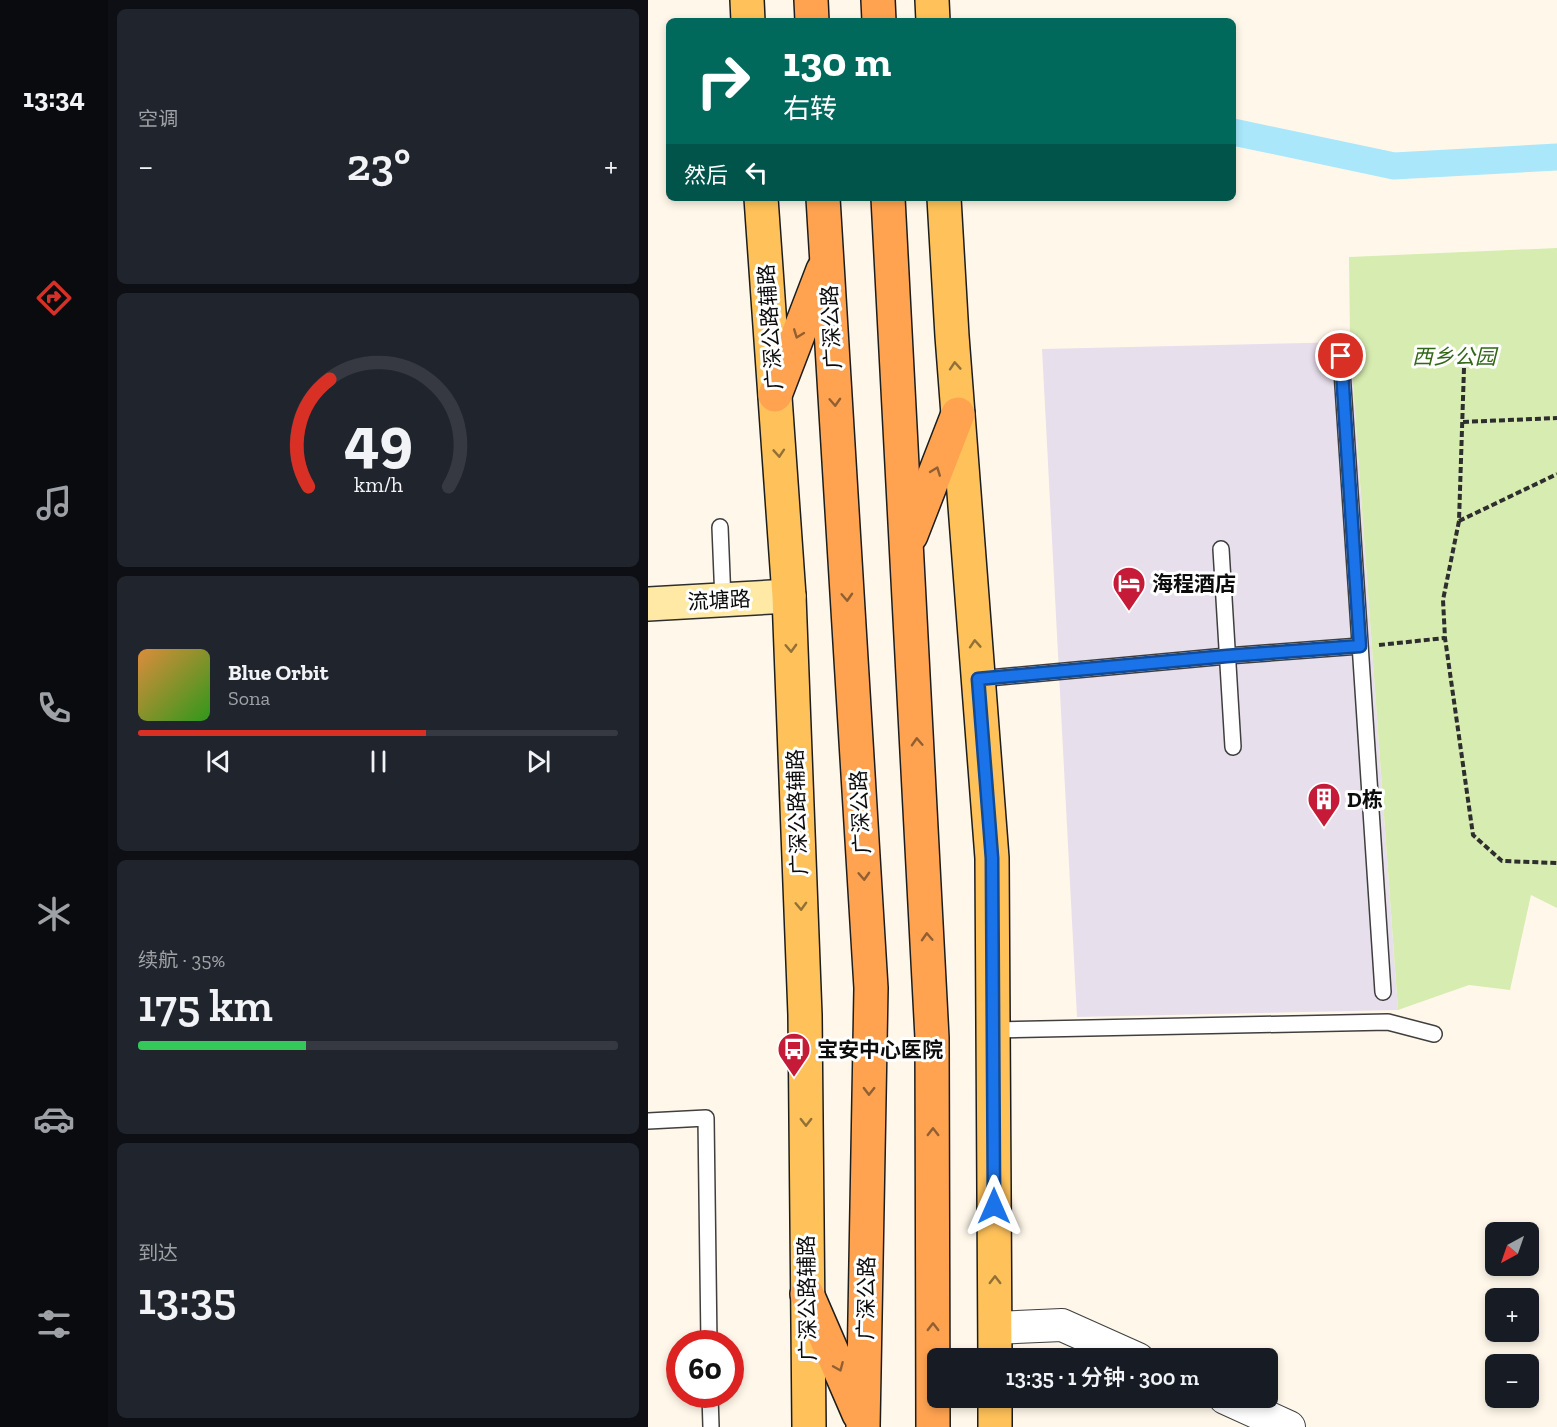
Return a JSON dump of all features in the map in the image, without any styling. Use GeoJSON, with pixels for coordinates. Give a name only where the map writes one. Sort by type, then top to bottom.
{"type":"FeatureCollection","features":[{"type":"Feature","properties":{"kind":"highway"},"geometry":{"type":"LineString","coordinates":[[811,0],[812,18]]}},
{"type":"Feature","properties":{"kind":"highway"},"geometry":{"type":"LineString","coordinates":[[878,0],[879,18]]}},
{"type":"Feature","properties":{"kind":"highway","name":"广深公路"},"geometry":{"type":"LineString","coordinates":[[823,201],[871,988],[863,1426]]}},
{"type":"Feature","properties":{"kind":"highway"},"geometry":{"type":"LineString","coordinates":[[888,201],[932,1038],[933,1427]]}},
{"type":"Feature","properties":{"kind":"highway"},"geometry":{"type":"LineString","coordinates":[[775,395],[826,260]]}},
{"type":"Feature","properties":{"kind":"highway"},"geometry":{"type":"LineString","coordinates":[[907,545],[958,414]]}},
{"type":"Feature","properties":{"kind":"highway"},"geometry":{"type":"LineString","coordinates":[[807,1294],[863,1426]]}},
{"type":"Feature","properties":{"kind":"main road"},"geometry":{"type":"LineString","coordinates":[[747,0],[748,18]]}},
{"type":"Feature","properties":{"kind":"main road"},"geometry":{"type":"LineString","coordinates":[[932,0],[933,18]]}},
{"type":"Feature","properties":{"kind":"main road","name":"广深公路辅路"},"geometry":{"type":"LineString","coordinates":[[761,201],[789,596],[805,1015],[809,1427]]}},
{"type":"Feature","properties":{"kind":"main road"},"geometry":{"type":"LineString","coordinates":[[944,201],[992,858],[995,1343]]}},
{"type":"Feature","properties":{"kind":"main road","name":"流塘路"},"geometry":{"type":"LineString","coordinates":[[648,604],[789,596]]}},
{"type":"Feature","properties":{"kind":"main road"},"geometry":{"type":"LineString","coordinates":[[995,1408],[995,1427]]}},
{"type":"Feature","properties":{"kind":"street"},"geometry":{"type":"LineString","coordinates":[[995,1343],[1062,1325],[1113,1348]]}},
{"type":"Feature","properties":{"kind":"street"},"geometry":{"type":"LineString","coordinates":[[1247,1408],[1289,1427]]}},
{"type":"Feature","properties":{"kind":"lane"},"geometry":{"type":"LineString","coordinates":[[1341,356],[1383,992]]}},
{"type":"Feature","properties":{"kind":"lane"},"geometry":{"type":"LineString","coordinates":[[720,526],[723,601]]}},
{"type":"Feature","properties":{"kind":"lane"},"geometry":{"type":"LineString","coordinates":[[1221,549],[1233,747]]}},
{"type":"Feature","properties":{"kind":"lane"},"geometry":{"type":"LineString","coordinates":[[978,679],[1360,646]]}},
{"type":"Feature","properties":{"kind":"lane"},"geometry":{"type":"LineString","coordinates":[[993,1030],[1388,1022],[1434,1034]]}},
{"type":"Feature","properties":{"kind":"lane"},"geometry":{"type":"LineString","coordinates":[[648,1121],[706,1118],[709,1330]]}},
{"type":"Feature","properties":{"kind":"lane"},"geometry":{"type":"LineString","coordinates":[[710,1408],[711,1427]]}},
{"type":"Feature","properties":{"kind":"path"},"geometry":{"type":"LineString","coordinates":[[1464,368],[1459,521],[1443,600],[1445,638],[1473,835],[1502,861],[1557,863]]}},
{"type":"Feature","properties":{"kind":"path"},"geometry":{"type":"LineString","coordinates":[[1463,422],[1557,418]]}},
{"type":"Feature","properties":{"kind":"path"},"geometry":{"type":"LineString","coordinates":[[1459,521],[1557,474]]}},
{"type":"Feature","properties":{"kind":"path"},"geometry":{"type":"LineString","coordinates":[[1360,646],[1445,638]]}},
{"type":"Feature","properties":{"kind":"shaded area"},"geometry":{"type":"Polygon","coordinates":[[[1350,342],[1398,1010],[1077,1017],[1042,349],[1350,342]]]}},
{"type":"Feature","properties":{"kind":"green space","name":"西乡公园"},"geometry":{"type":"Polygon","coordinates":[[[1557,248],[1557,908],[1531,895],[1510,990],[1469,985],[1398,1010],[1350,342],[1349,257],[1557,248]]]}},
{"type":"Feature","properties":{"kind":"waterway"},"geometry":{"type":"LineString","coordinates":[[1236,133],[1394,166],[1557,157]]}},
{"type":"Feature","properties":{"kind":"place","name":"海程酒店"},"geometry":{"type":"Point","coordinates":[1129,612]}},
{"type":"Feature","properties":{"kind":"place","name":"D栋"},"geometry":{"type":"Point","coordinates":[1324,828]}},
{"type":"Feature","properties":{"kind":"place","name":"宝安中心医院"},"geometry":{"type":"Point","coordinates":[794,1078]}},
{"type":"Feature","properties":{"kind":"route"},"geometry":{"type":"LineString","coordinates":[[994,1206],[992,858],[978,679],[1360,646],[1341,356]]}}]}
